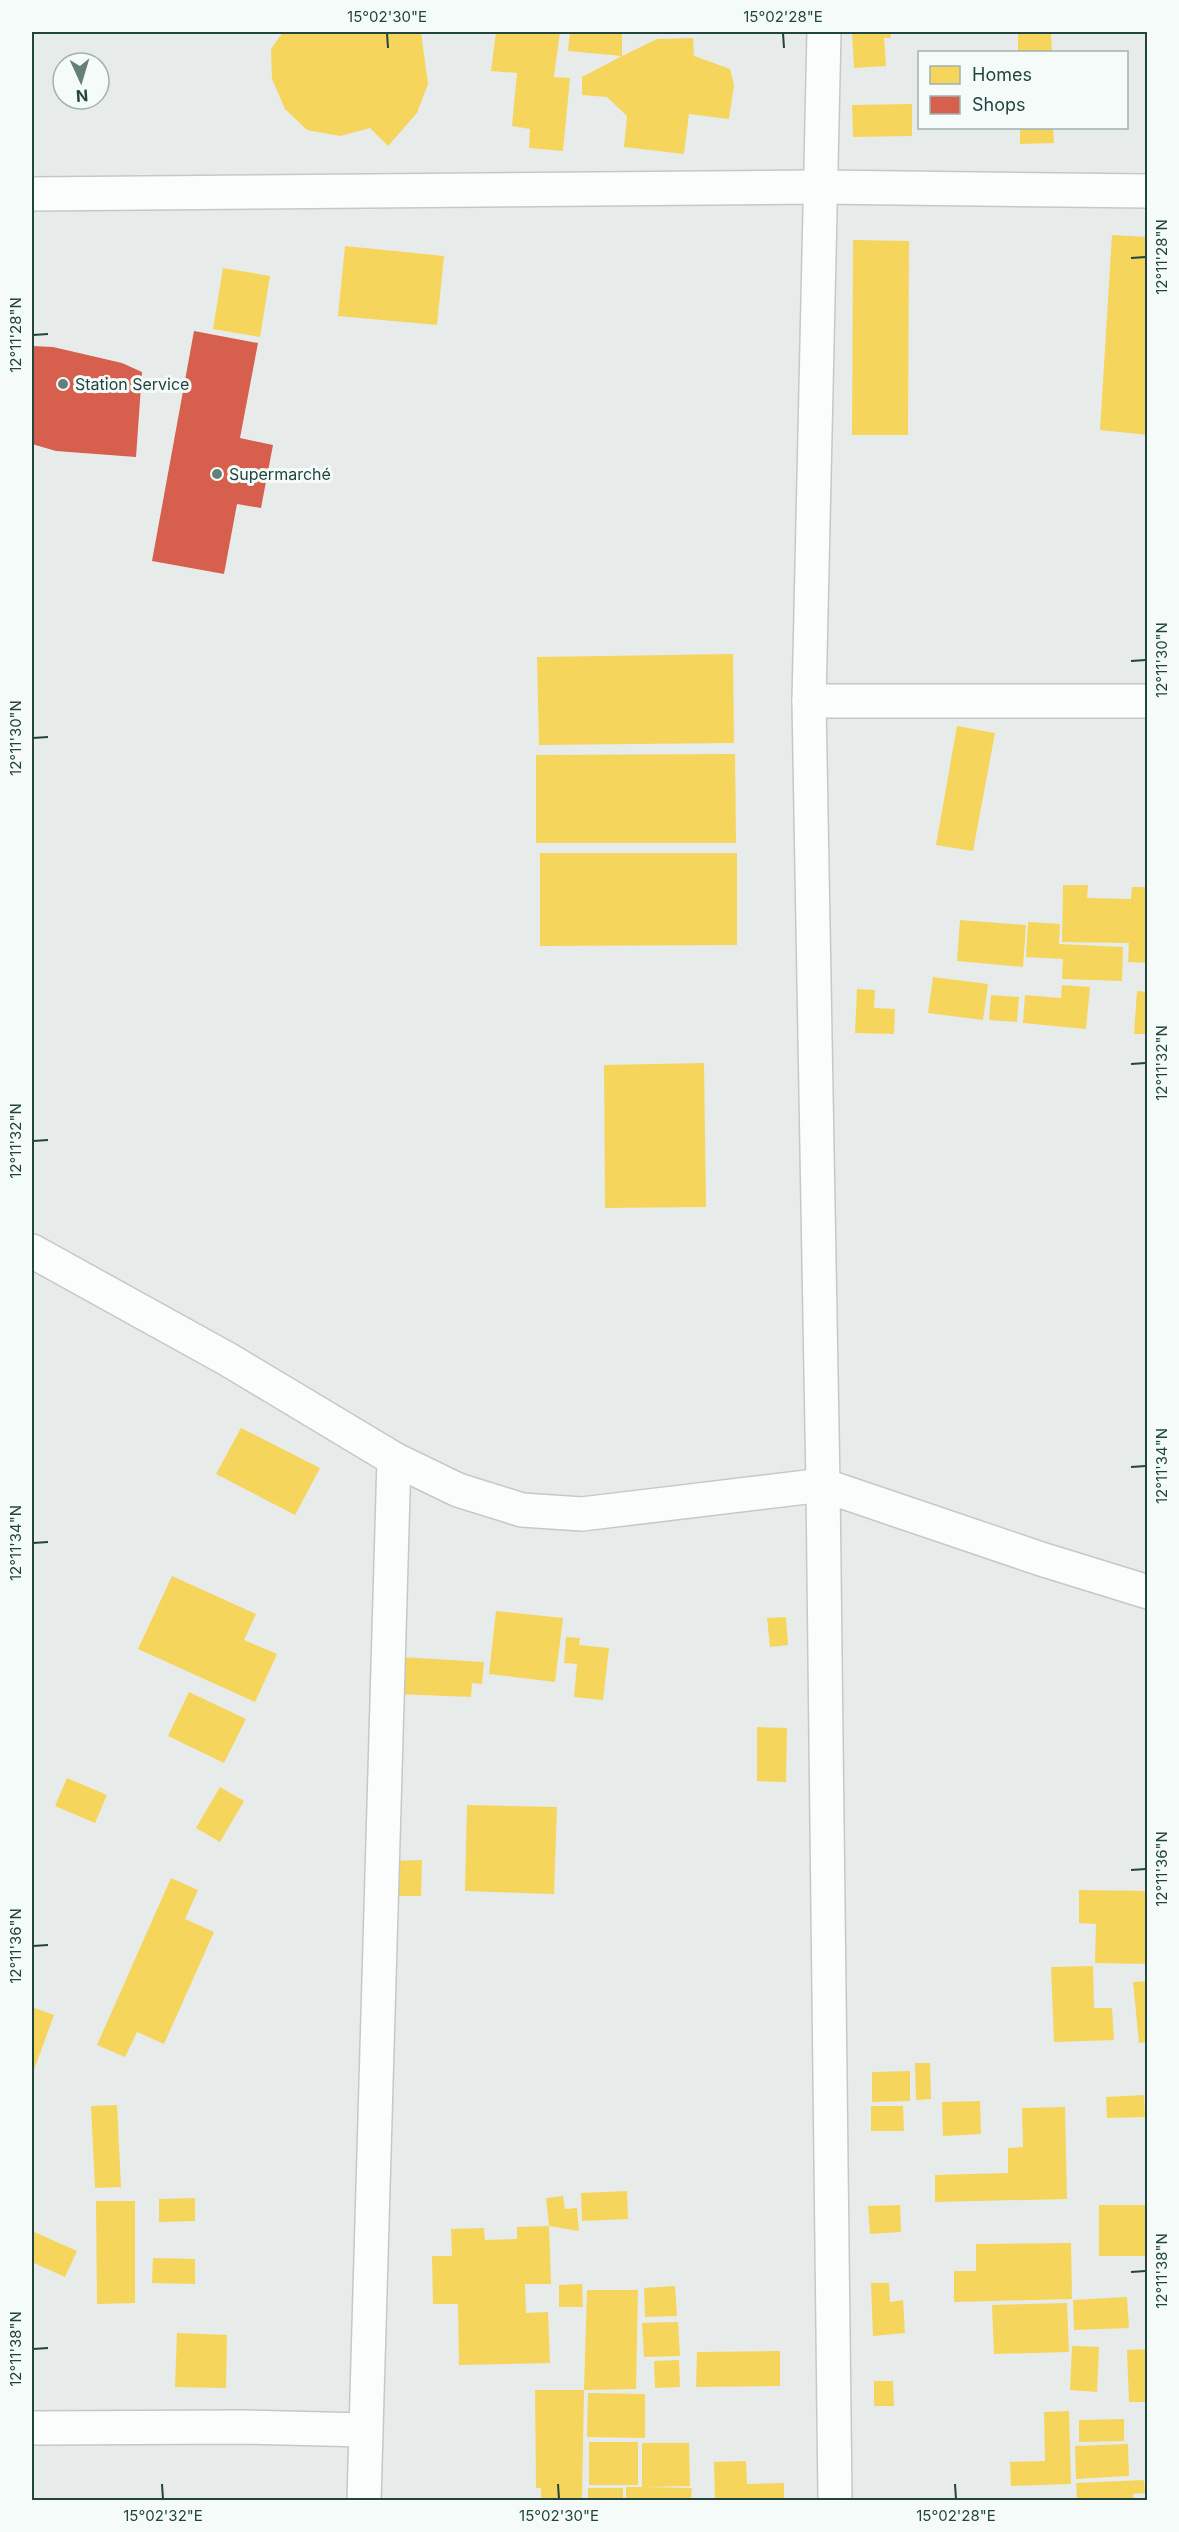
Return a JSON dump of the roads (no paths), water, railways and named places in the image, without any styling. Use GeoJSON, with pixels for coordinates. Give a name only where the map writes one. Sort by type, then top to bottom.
{"type":"FeatureCollection","features":[{"type":"Feature","properties":{"kind":"street"},"geometry":{"type":"LineString","coordinates":[[823,32],[809,701],[823,1485],[835,2500]]}},
{"type":"Feature","properties":{"kind":"street"},"geometry":{"type":"LineString","coordinates":[[32,194],[821,187],[1148,191]]}},
{"type":"Feature","properties":{"kind":"street"},"geometry":{"type":"LineString","coordinates":[[809,701],[1148,701]]}},
{"type":"Feature","properties":{"kind":"street"},"geometry":{"type":"LineString","coordinates":[[32,1251],[229,1360],[394,1459],[458,1490],[522,1510],[582,1514],[823,1485],[1030,1556],[1148,1592]]}},
{"type":"Feature","properties":{"kind":"street"},"geometry":{"type":"LineString","coordinates":[[364,2500],[394,1459]]}},
{"type":"Feature","properties":{"kind":"street"},"geometry":{"type":"LineString","coordinates":[[32,2428],[242,2427],[365,2430]]}},
{"type":"Feature","properties":{"kind":"place","name":"Station Service"},"geometry":{"type":"Point","coordinates":[63,384]}},
{"type":"Feature","properties":{"kind":"place","name":"Supermarché"},"geometry":{"type":"Point","coordinates":[217,474]}}]}
